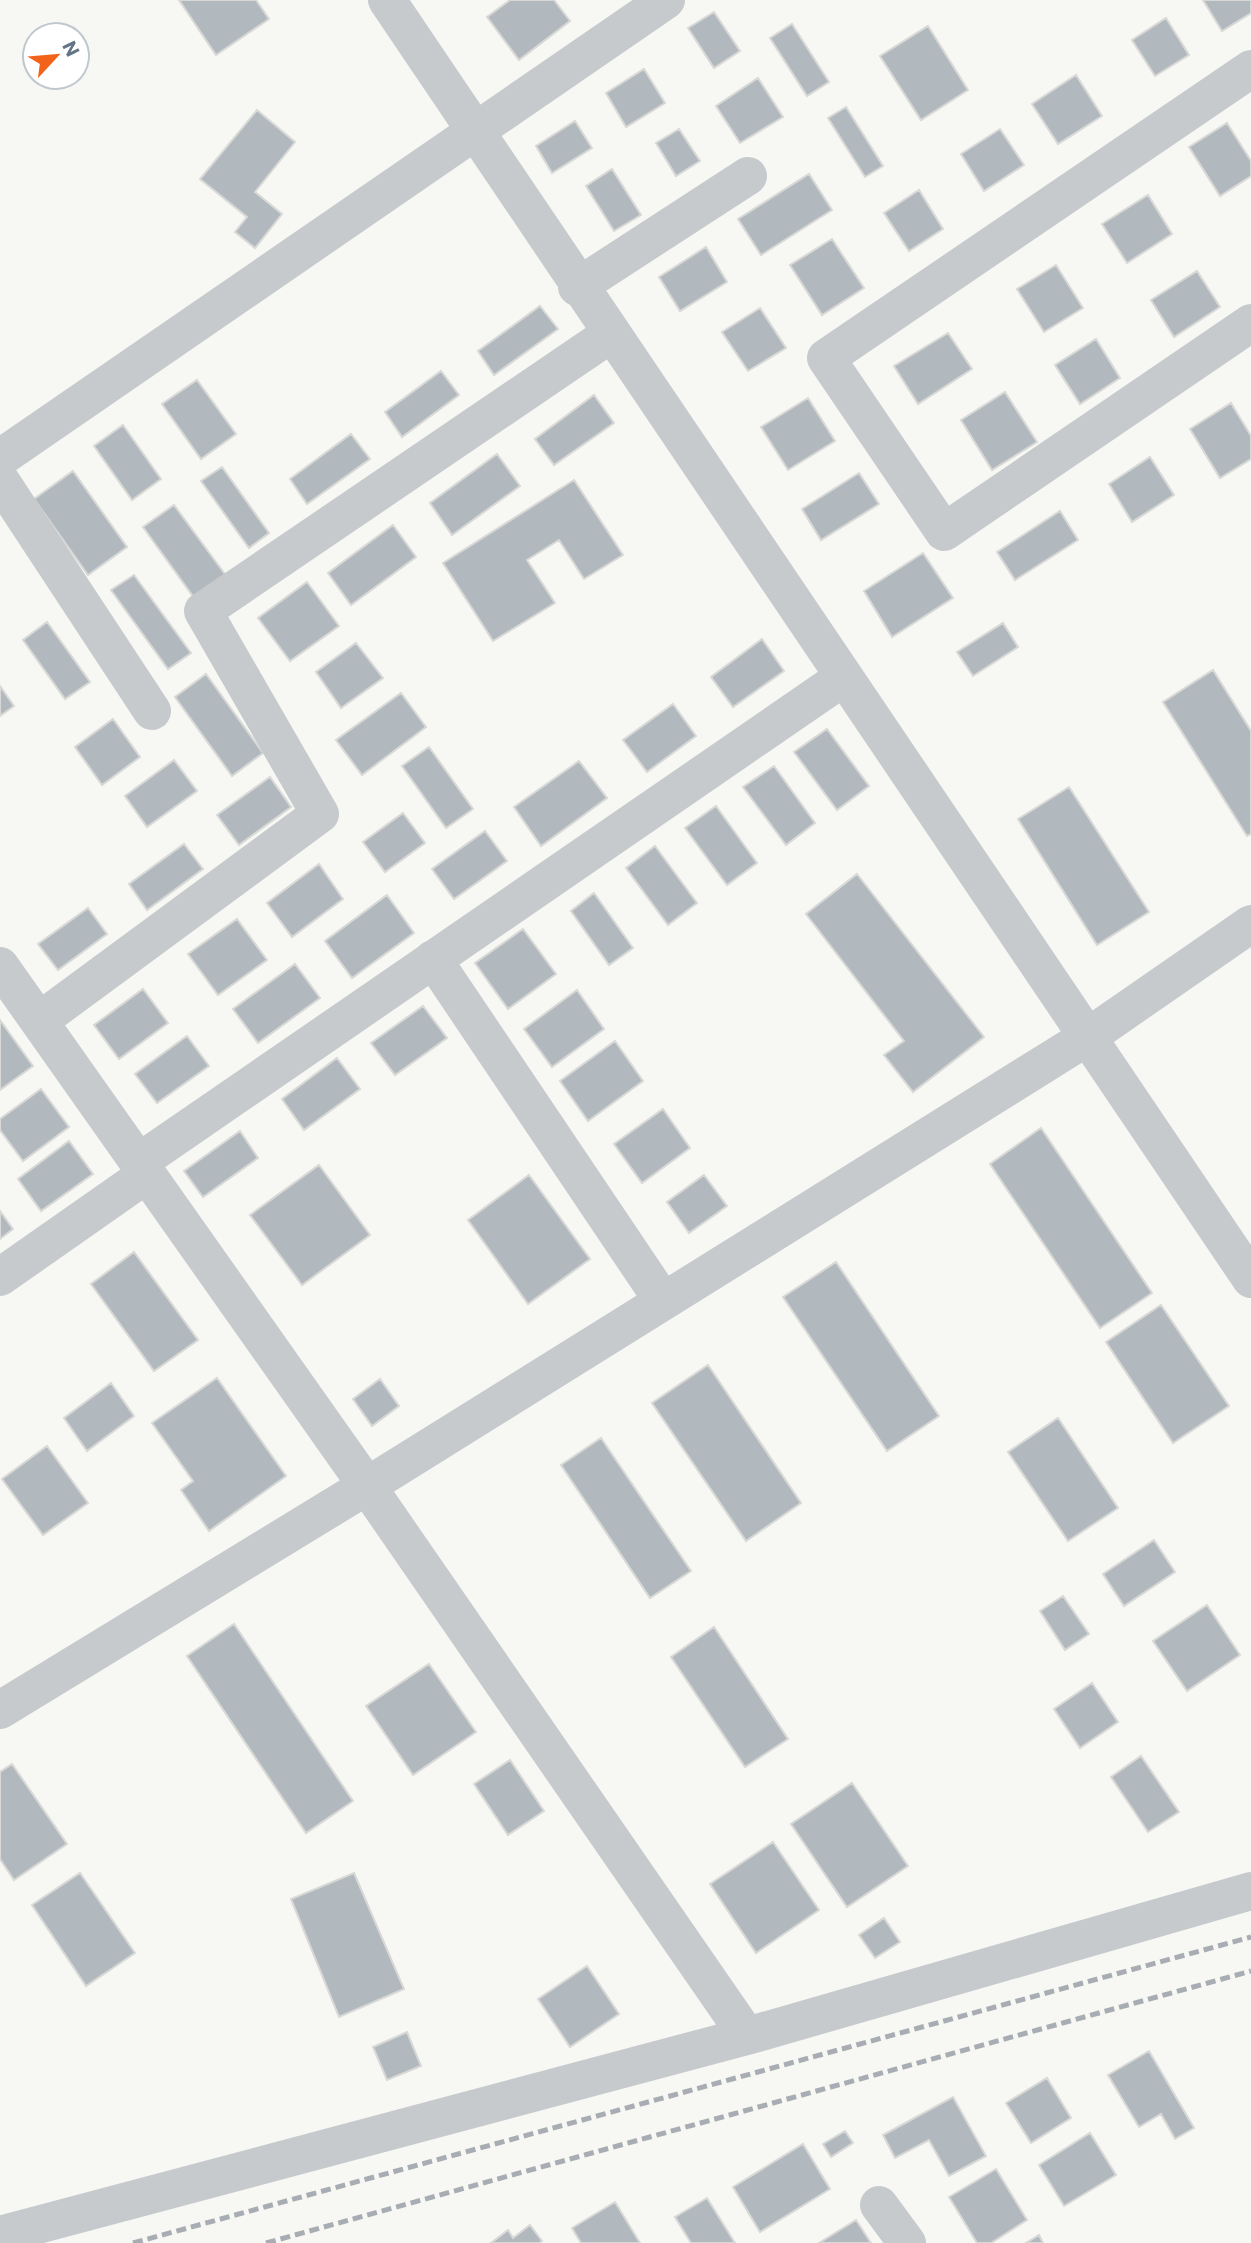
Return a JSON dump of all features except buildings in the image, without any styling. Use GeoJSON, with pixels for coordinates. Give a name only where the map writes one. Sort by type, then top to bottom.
{"type":"FeatureCollection","features":[{"type":"Feature","properties":{"kind":"street"},"geometry":{"type":"LineString","coordinates":[[387,0],[609,335],[1089,1036],[1251,1279]]}},
{"type":"Feature","properties":{"kind":"street"},"geometry":{"type":"LineString","coordinates":[[0,458],[666,0]]}},
{"type":"Feature","properties":{"kind":"street"},"geometry":{"type":"LineString","coordinates":[[1251,69],[826,358],[944,532],[1251,323]]}},
{"type":"Feature","properties":{"kind":"street"},"geometry":{"type":"LineString","coordinates":[[577,287],[748,176]]}},
{"type":"Feature","properties":{"kind":"street"},"geometry":{"type":"LineString","coordinates":[[39,1021],[320,814],[203,611],[609,335]]}},
{"type":"Feature","properties":{"kind":"street"},"geometry":{"type":"LineString","coordinates":[[0,480],[152,711]]}},
{"type":"Feature","properties":{"kind":"street"},"geometry":{"type":"LineString","coordinates":[[0,1278],[143,1168],[433,960],[844,677]]}},
{"type":"Feature","properties":{"kind":"street"},"geometry":{"type":"LineString","coordinates":[[0,1710],[367,1486],[1089,1036],[1251,924]]}},
{"type":"Feature","properties":{"kind":"street"},"geometry":{"type":"LineString","coordinates":[[433,960],[663,1301]]}},
{"type":"Feature","properties":{"kind":"street"},"geometry":{"type":"LineString","coordinates":[[0,966],[367,1486],[747,2036]]}},
{"type":"Feature","properties":{"kind":"street"},"geometry":{"type":"LineString","coordinates":[[0,2235],[747,2036],[1251,1891]]}},
{"type":"Feature","properties":{"kind":"street"},"geometry":{"type":"LineString","coordinates":[[879,2205],[907,2243]]}},
{"type":"Feature","properties":{"kind":"railway"},"geometry":{"type":"LineString","coordinates":[[133,2243],[1251,1937]]}},
{"type":"Feature","properties":{"kind":"railway"},"geometry":{"type":"LineString","coordinates":[[266,2243],[1251,1971]]}}]}
